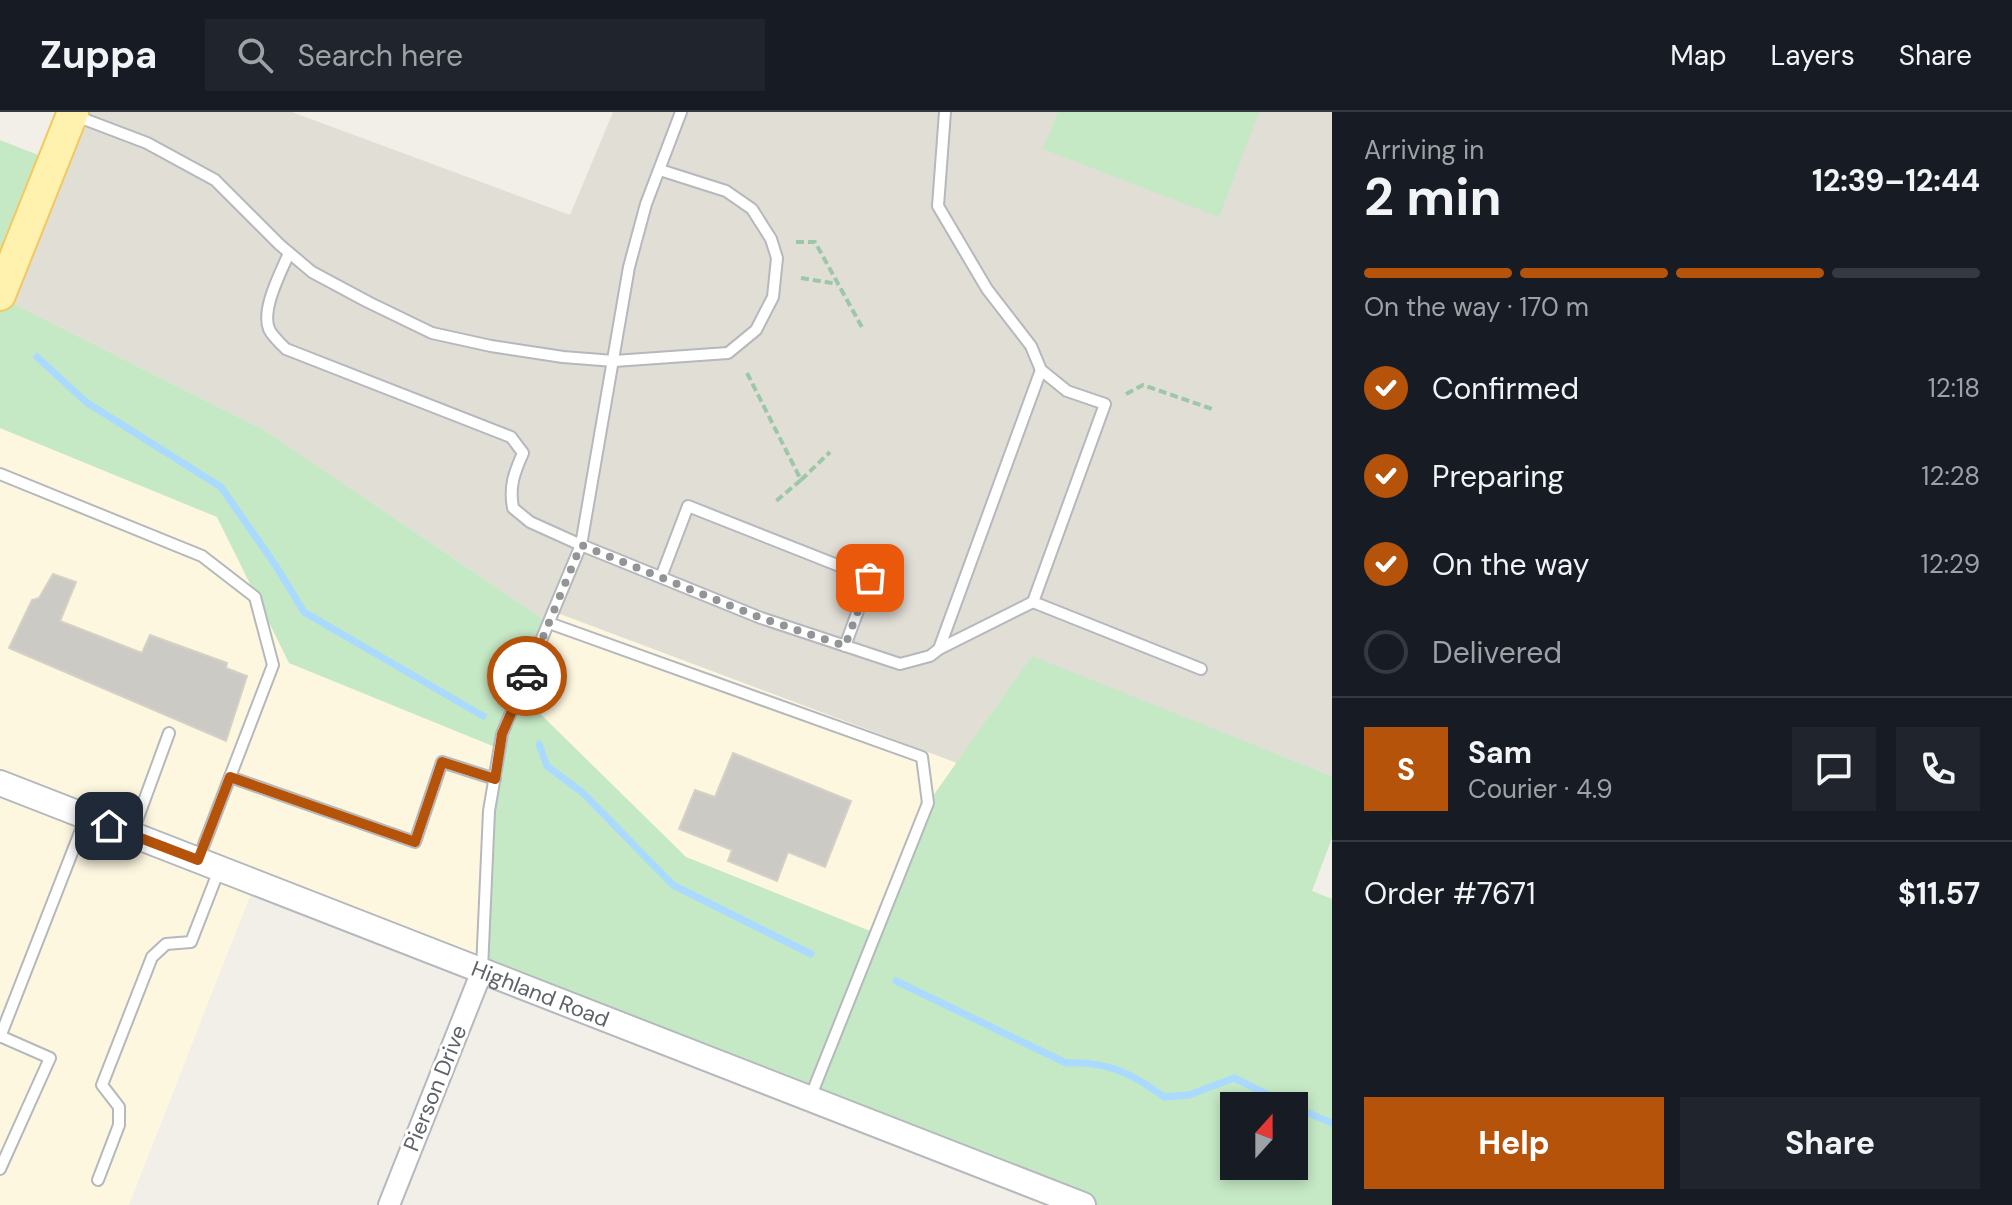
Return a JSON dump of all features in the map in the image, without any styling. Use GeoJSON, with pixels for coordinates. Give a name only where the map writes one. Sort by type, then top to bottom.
{"type":"FeatureCollection","features":[{"type":"Feature","properties":{"kind":"main road"},"geometry":{"type":"LineString","coordinates":[[0,295],[72,113]]}},
{"type":"Feature","properties":{"kind":"street","name":"Highland Road"},"geometry":{"type":"LineString","coordinates":[[0,783],[1083,1205]]}},
{"type":"Feature","properties":{"kind":"street","name":"Pierson Drive"},"geometry":{"type":"LineString","coordinates":[[389,1205],[482,971]]}},
{"type":"Feature","properties":{"kind":"lane"},"geometry":{"type":"LineString","coordinates":[[482,971],[489,811],[502,734],[581,545],[629,267],[646,204],[681,112]]}},
{"type":"Feature","properties":{"kind":"lane"},"geometry":{"type":"LineString","coordinates":[[289,253],[272,294],[267,316],[269,331],[286,349],[511,437],[523,453],[510,491],[513,508],[530,522],[761,618],[900,664],[930,656],[1033,602],[1105,404],[1067,391],[1041,370],[1031,346],[987,289],[938,206],[945,112]]}},
{"type":"Feature","properties":{"kind":"lane"},"geometry":{"type":"LineString","coordinates":[[72,113],[147,143],[215,180],[312,272],[432,333],[563,357],[614,361],[728,353],[756,330],[773,297],[777,258],[771,239],[752,209],[726,191],[660,170]]}},
{"type":"Feature","properties":{"kind":"lane"},"geometry":{"type":"LineString","coordinates":[[939,649],[1041,370]]}},
{"type":"Feature","properties":{"kind":"lane"},"geometry":{"type":"LineString","coordinates":[[0,474],[202,556],[255,597],[273,665],[230,777],[191,942],[166,944],[152,957],[102,1085],[119,1107],[119,1125],[98,1180]]}},
{"type":"Feature","properties":{"kind":"lane"},"geometry":{"type":"LineString","coordinates":[[661,577],[688,506],[870,578],[845,646]]}},
{"type":"Feature","properties":{"kind":"lane"},"geometry":{"type":"LineString","coordinates":[[1033,602],[1201,669]]}},
{"type":"Feature","properties":{"kind":"lane"},"geometry":{"type":"LineString","coordinates":[[549,623],[922,757],[928,803],[810,1098]]}},
{"type":"Feature","properties":{"kind":"lane"},"geometry":{"type":"LineString","coordinates":[[132,834],[169,733]]}},
{"type":"Feature","properties":{"kind":"lane"},"geometry":{"type":"LineString","coordinates":[[230,777],[415,842],[442,762],[495,779]]}},
{"type":"Feature","properties":{"kind":"lane"},"geometry":{"type":"LineString","coordinates":[[0,1169],[50,1058],[0,1036],[86,817]]}},
{"type":"Feature","properties":{"kind":"path"},"geometry":{"type":"LineString","coordinates":[[796,242],[815,242],[863,329]]}},
{"type":"Feature","properties":{"kind":"path"},"geometry":{"type":"LineString","coordinates":[[801,278],[838,284]]}},
{"type":"Feature","properties":{"kind":"path"},"geometry":{"type":"LineString","coordinates":[[747,373],[801,480]]}},
{"type":"Feature","properties":{"kind":"path"},"geometry":{"type":"LineString","coordinates":[[1126,394],[1143,385],[1215,410]]}},
{"type":"Feature","properties":{"kind":"path"},"geometry":{"type":"LineString","coordinates":[[775,502],[830,452]]}},
{"type":"Feature","properties":{"kind":"shaded area"},"geometry":{"type":"Polygon","coordinates":[[[73,112],[292,112],[570,215],[613,112],[1332,112],[1332,776],[1032,657],[957,763],[555,612],[549,623],[264,430],[0,297],[73,112]]]}},
{"type":"Feature","properties":{"kind":"shaded area"},"geometry":{"type":"Polygon","coordinates":[[[0,428],[217,517],[289,663],[500,749],[482,971],[255,883],[129,1205],[0,1205],[0,428]]]}},
{"type":"Feature","properties":{"kind":"shaded area"},"geometry":{"type":"Polygon","coordinates":[[[554,612],[957,763],[928,803],[876,933],[686,857],[520,694],[554,612]]]}},
{"type":"Feature","properties":{"kind":"green space"},"geometry":{"type":"Polygon","coordinates":[[[1058,112],[1259,112],[1219,217],[1043,149],[1058,112]]]}},
{"type":"Feature","properties":{"kind":"green space"},"geometry":{"type":"Polygon","coordinates":[[[0,140],[53,161],[0,295],[0,140]]]}},
{"type":"Feature","properties":{"kind":"green space"},"geometry":{"type":"Polygon","coordinates":[[[0,297],[264,430],[549,623],[520,694],[686,857],[875,933],[928,803],[1032,656],[1332,776],[1332,838],[1312,891],[1332,899],[1332,1205],[1083,1205],[482,971],[489,811],[500,749],[289,663],[217,517],[0,428],[0,297]]]}},
{"type":"Feature","properties":{"kind":"building"},"geometry":{"type":"Polygon","coordinates":[[[53,574],[76,582],[60,621],[142,653],[150,635],[227,663],[226,668],[247,676],[226,741],[9,648],[32,600],[39,598],[53,574]]]}},
{"type":"Feature","properties":{"kind":"building"},"geometry":{"type":"Polygon","coordinates":[[[733,753],[851,801],[825,867],[788,852],[777,881],[728,861],[732,850],[679,829],[695,790],[715,797],[733,753]]]}},
{"type":"Feature","properties":{"kind":"waterway"},"geometry":{"type":"LineString","coordinates":[[37,357],[86,402],[221,487],[304,612],[483,716]]}},
{"type":"Feature","properties":{"kind":"waterway"},"geometry":{"type":"LineString","coordinates":[[539,744],[547,766],[583,793],[673,885],[811,954]]}},
{"type":"Feature","properties":{"kind":"waterway"},"geometry":{"type":"LineString","coordinates":[[896,981],[1066,1063],[1094,1064],[1118,1070],[1164,1097],[1189,1095],[1234,1078],[1262,1092]]}},
{"type":"Feature","properties":{"kind":"waterway"},"geometry":{"type":"LineString","coordinates":[[1308,1113],[1332,1123]]}},
{"type":"Feature","properties":{"kind":"way so far"},"geometry":{"type":"LineString","coordinates":[[527,676],[581,545],[761,618],[845,646],[870,578]]}},
{"type":"Feature","properties":{"kind":"route"},"geometry":{"type":"LineString","coordinates":[[109,826],[198,860],[230,777],[415,842],[442,762],[495,779],[502,734],[527,676]]}}]}
